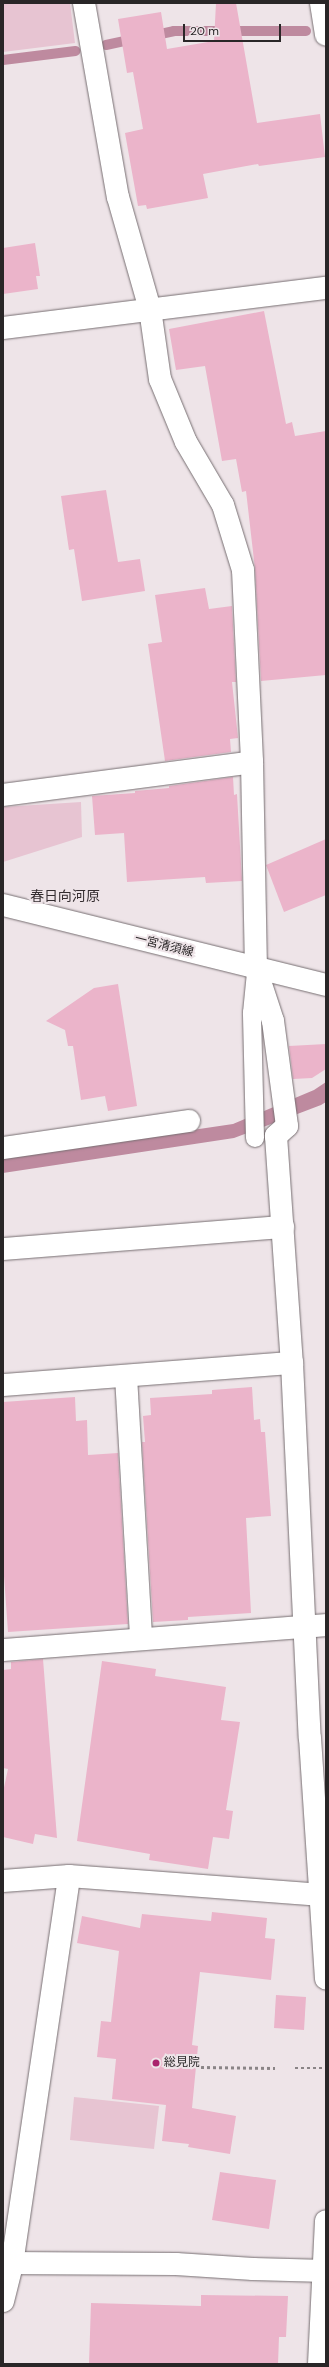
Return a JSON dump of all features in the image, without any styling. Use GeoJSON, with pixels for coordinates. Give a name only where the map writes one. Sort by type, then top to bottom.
{"type":"FeatureCollection","features":[{"type":"Feature","properties":{"kind":"street"},"geometry":{"type":"LineString","coordinates":[[84,3],[118,197],[150,309],[160,379],[186,442],[223,505],[243,570],[252,762],[256,969],[273,1021],[286,1126],[276,1136],[292,1363],[304,1627],[323,1898],[326,1978]]}},
{"type":"Feature","properties":{"kind":"street"},"geometry":{"type":"LineString","coordinates":[[322,3],[326,35]]}},
{"type":"Feature","properties":{"kind":"street"},"geometry":{"type":"LineString","coordinates":[[3,328],[326,288]]}},
{"type":"Feature","properties":{"kind":"street"},"geometry":{"type":"LineString","coordinates":[[3,795],[252,762]]}},
{"type":"Feature","properties":{"kind":"street","name":"一宮清須線"},"geometry":{"type":"LineString","coordinates":[[3,905],[326,986]]}},
{"type":"Feature","properties":{"kind":"street"},"geometry":{"type":"LineString","coordinates":[[3,1148],[189,1120]]}},
{"type":"Feature","properties":{"kind":"street"},"geometry":{"type":"LineString","coordinates":[[3,1249],[282,1227]]}},
{"type":"Feature","properties":{"kind":"street"},"geometry":{"type":"LineString","coordinates":[[3,1385],[292,1363]]}},
{"type":"Feature","properties":{"kind":"street"},"geometry":{"type":"LineString","coordinates":[[126,1376],[141,1640]]}},
{"type":"Feature","properties":{"kind":"street"},"geometry":{"type":"LineString","coordinates":[[3,1650],[326,1625]]}},
{"type":"Feature","properties":{"kind":"street"},"geometry":{"type":"LineString","coordinates":[[3,1881],[69,1876],[323,1898]]}},
{"type":"Feature","properties":{"kind":"street"},"geometry":{"type":"LineString","coordinates":[[3,2301],[7,2263],[69,1876]]}},
{"type":"Feature","properties":{"kind":"street"},"geometry":{"type":"LineString","coordinates":[[319,2364],[325,2271],[326,2221]]}},
{"type":"Feature","properties":{"kind":"street"},"geometry":{"type":"LineString","coordinates":[[7,2263],[176,2264],[253,2269],[325,2271]]}},
{"type":"Feature","properties":{"kind":"lane"},"geometry":{"type":"LineString","coordinates":[[255,1138],[252,1013],[256,969]]}},
{"type":"Feature","properties":{"kind":"path"},"geometry":{"type":"LineString","coordinates":[[201,2067],[275,2068]]}},
{"type":"Feature","properties":{"kind":"path"},"geometry":{"type":"LineString","coordinates":[[295,2068],[326,2068]]}},
{"type":"Feature","properties":{"kind":"shaded area"},"geometry":{"type":"Polygon","coordinates":[[[3,3],[70,3],[75,43],[3,52],[3,3]]]}},
{"type":"Feature","properties":{"kind":"shaded area"},"geometry":{"type":"Polygon","coordinates":[[[81,802],[82,837],[3,862],[3,807],[81,802]]]}},
{"type":"Feature","properties":{"kind":"shaded area"},"geometry":{"type":"Polygon","coordinates":[[[326,1082],[326,1102],[234,1138],[3,1173],[3,1158],[233,1124],[314,1090],[326,1082]]]}},
{"type":"Feature","properties":{"kind":"shaded area"},"geometry":{"type":"Polygon","coordinates":[[[74,2097],[159,2106],[154,2149],[70,2140],[74,2097]]]}},
{"type":"Feature","properties":{"kind":"building"},"geometry":{"type":"Polygon","coordinates":[[[216,3],[236,3],[257,123],[320,114],[325,157],[259,166],[258,164],[203,174],[208,198],[147,209],[146,205],[138,206],[125,133],[143,129],[133,72],[127,73],[118,19],[161,12],[167,49],[214,41],[216,3]]]}},
{"type":"Feature","properties":{"kind":"building"},"geometry":{"type":"Polygon","coordinates":[[[35,243],[40,276],[36,276],[38,289],[3,294],[3,248],[35,243]]]}},
{"type":"Feature","properties":{"kind":"building"},"geometry":{"type":"Polygon","coordinates":[[[264,311],[286,424],[292,422],[295,436],[326,431],[326,675],[261,681],[255,569],[246,491],[242,492],[236,459],[222,461],[205,366],[176,370],[169,329],[264,311]]]}},
{"type":"Feature","properties":{"kind":"building"},"geometry":{"type":"Polygon","coordinates":[[[106,490],[118,562],[140,559],[145,591],[82,601],[74,549],[69,550],[61,496],[106,490]]]}},
{"type":"Feature","properties":{"kind":"building"},"geometry":{"type":"Polygon","coordinates":[[[205,588],[209,609],[232,606],[236,682],[232,682],[238,738],[230,739],[231,752],[165,761],[148,644],[162,642],[155,595],[205,588]]]}},
{"type":"Feature","properties":{"kind":"building"},"geometry":{"type":"Polygon","coordinates":[[[233,777],[234,795],[237,794],[242,881],[206,883],[205,877],[127,882],[124,833],[95,835],[92,796],[135,793],[135,791],[169,788],[169,786],[233,777]]]}},
{"type":"Feature","properties":{"kind":"building"},"geometry":{"type":"Polygon","coordinates":[[[326,839],[326,895],[284,912],[266,865],[326,839]]]}},
{"type":"Feature","properties":{"kind":"building"},"geometry":{"type":"Polygon","coordinates":[[[118,984],[137,1106],[108,1111],[105,1096],[81,1100],[73,1046],[68,1046],[65,1030],[46,1021],[94,988],[118,984]]]}},
{"type":"Feature","properties":{"kind":"building"},"geometry":{"type":"Polygon","coordinates":[[[326,1044],[326,1069],[312,1078],[293,1079],[289,1046],[326,1044]]]}},
{"type":"Feature","properties":{"kind":"building"},"geometry":{"type":"Polygon","coordinates":[[[252,1387],[254,1420],[260,1419],[261,1432],[265,1432],[271,1516],[246,1518],[251,1613],[188,1617],[188,1620],[153,1622],[142,1442],[145,1442],[143,1416],[151,1415],[150,1398],[212,1394],[212,1390],[252,1387]]]}},
{"type":"Feature","properties":{"kind":"building"},"geometry":{"type":"Polygon","coordinates":[[[75,1397],[76,1421],[87,1420],[88,1455],[118,1453],[128,1624],[8,1632],[3,1562],[3,1402],[75,1397]]]}},
{"type":"Feature","properties":{"kind":"building"},"geometry":{"type":"Polygon","coordinates":[[[43,1659],[57,1838],[35,1834],[33,1844],[3,1837],[3,1792],[8,1769],[3,1768],[3,1670],[11,1669],[11,1662],[43,1659]]]}},
{"type":"Feature","properties":{"kind":"building"},"geometry":{"type":"Polygon","coordinates":[[[102,1661],[156,1669],[155,1676],[226,1687],[221,1720],[240,1722],[226,1810],[233,1811],[229,1839],[213,1837],[208,1869],[149,1860],[150,1854],[77,1841],[102,1661]]]}},
{"type":"Feature","properties":{"kind":"building"},"geometry":{"type":"Polygon","coordinates":[[[212,1912],[267,1918],[265,1938],[275,1939],[271,1980],[200,1972],[192,2045],[198,2046],[192,2108],[236,2116],[230,2154],[188,2147],[189,2144],[162,2141],[166,2105],[112,2099],[116,2059],[97,2057],[101,2021],[111,2022],[119,1951],[77,1943],[82,1916],[140,1928],[142,1914],[211,1921],[212,1912]]]}},
{"type":"Feature","properties":{"kind":"building"},"geometry":{"type":"Polygon","coordinates":[[[276,1995],[306,1997],[304,2030],[274,2028],[276,1995]]]}},
{"type":"Feature","properties":{"kind":"building"},"geometry":{"type":"Polygon","coordinates":[[[220,2172],[276,2180],[269,2229],[212,2220],[220,2172]]]}},
{"type":"Feature","properties":{"kind":"building"},"geometry":{"type":"Polygon","coordinates":[[[201,2295],[288,2296],[286,2337],[279,2337],[278,2364],[89,2364],[91,2303],[201,2306],[201,2295]]]}},
{"type":"Feature","properties":{"kind":"waterway"},"geometry":{"type":"LineString","coordinates":[[151,36],[174,31],[306,31]]}},
{"type":"Feature","properties":{"kind":"waterway"},"geometry":{"type":"LineString","coordinates":[[106,45],[134,39]]}},
{"type":"Feature","properties":{"kind":"waterway"},"geometry":{"type":"LineString","coordinates":[[3,60],[75,51]]}},
{"type":"Feature","properties":{"kind":"place","name":"総見院"},"geometry":{"type":"Point","coordinates":[156,2063]}},
{"type":"Feature","properties":{"kind":"district","name":"春日向河原"},"geometry":{"type":"Point","coordinates":[65,896]}}]}
